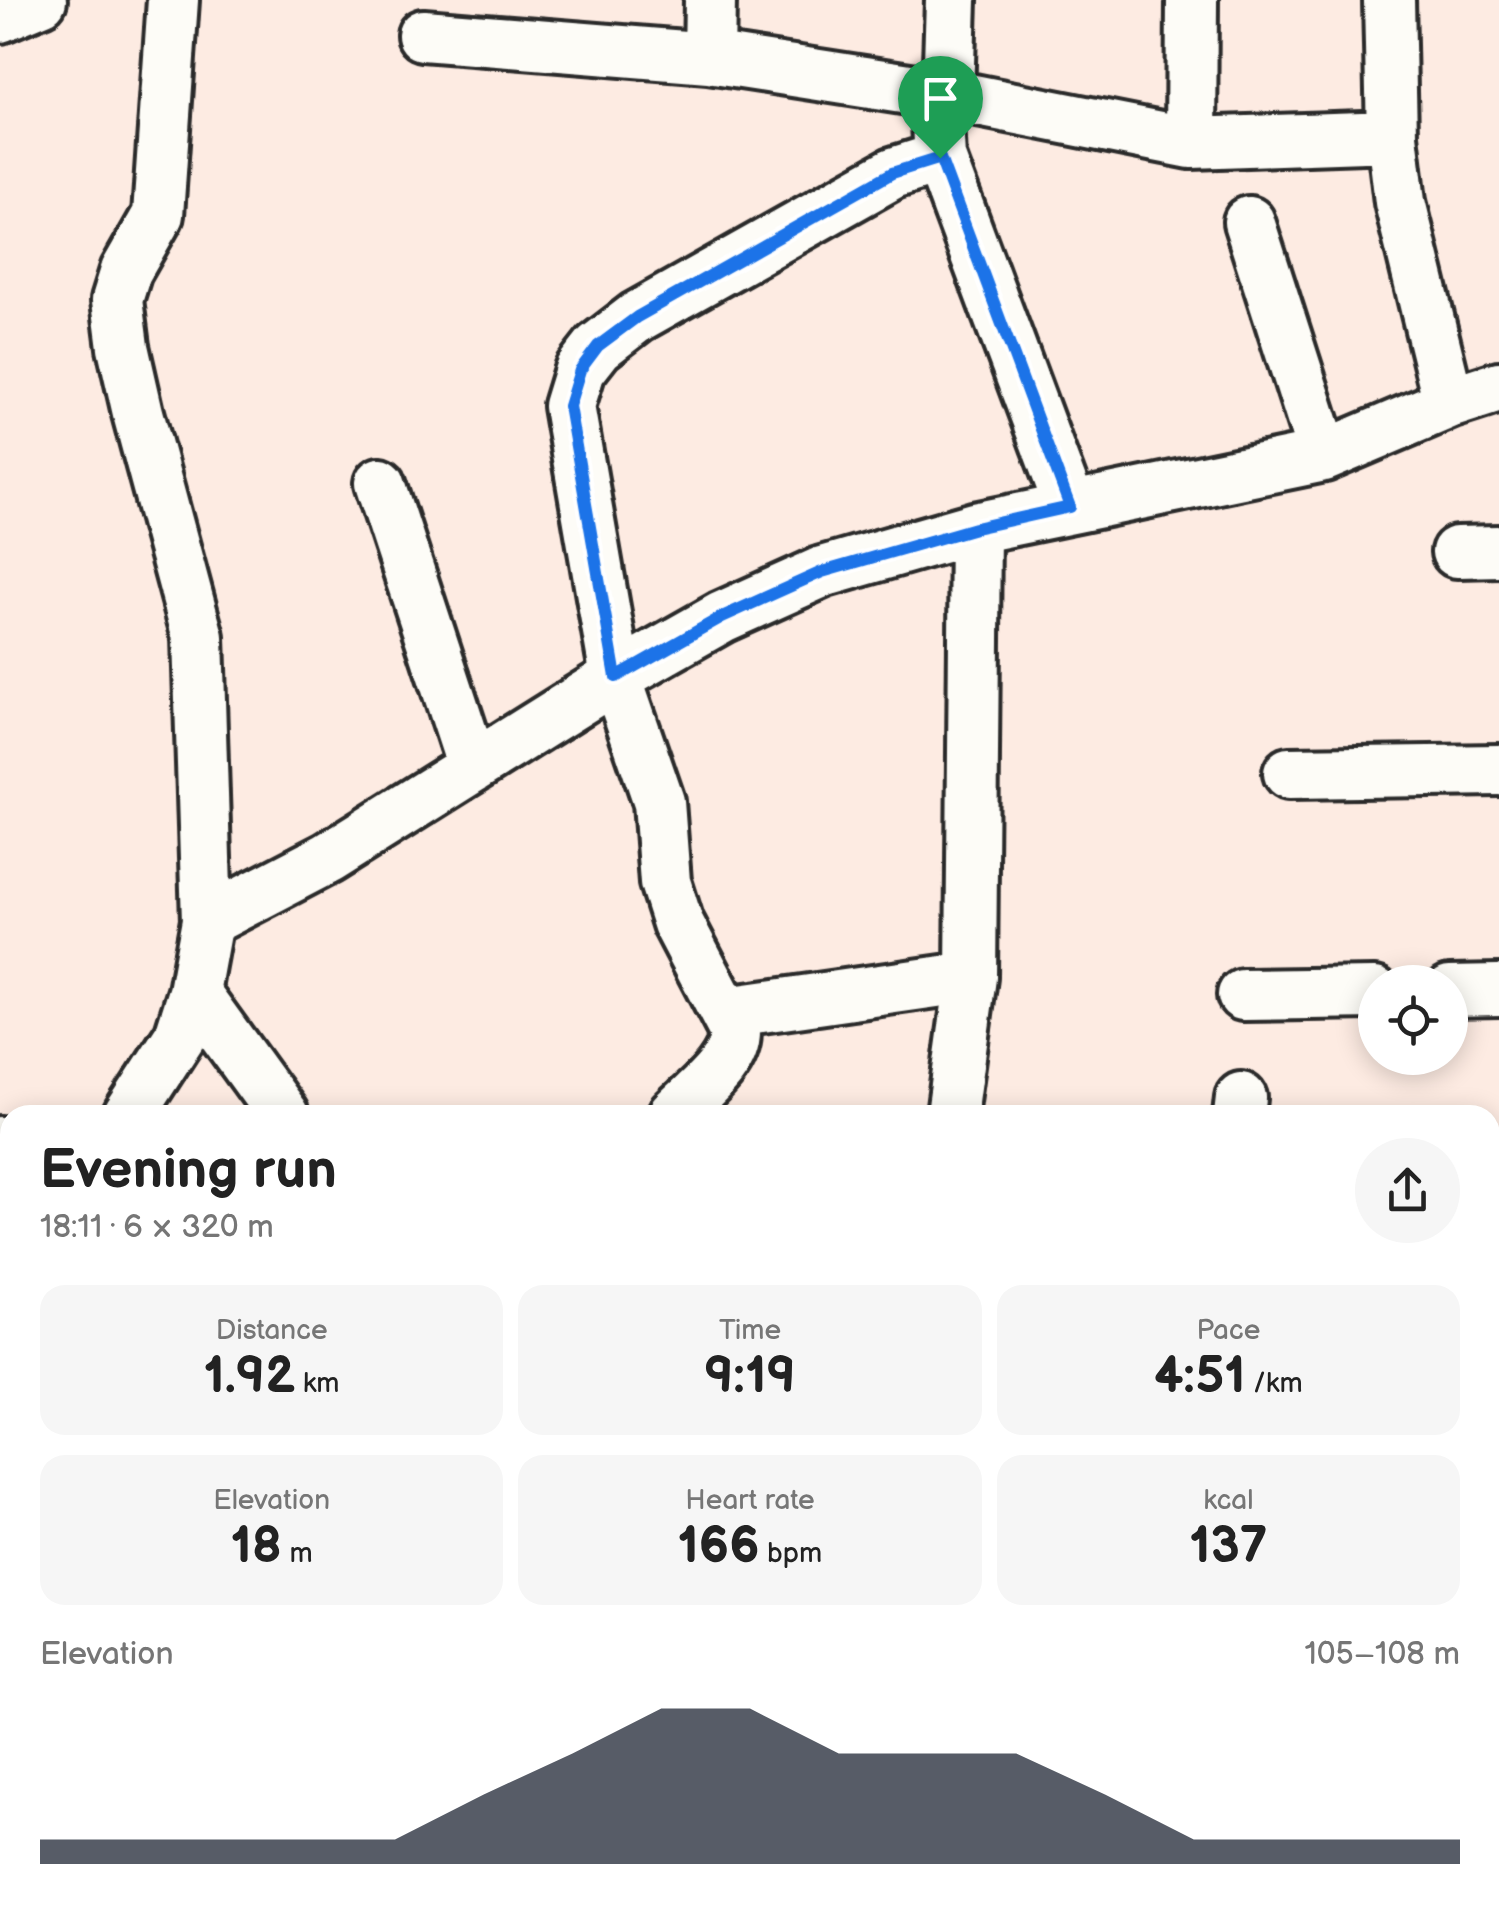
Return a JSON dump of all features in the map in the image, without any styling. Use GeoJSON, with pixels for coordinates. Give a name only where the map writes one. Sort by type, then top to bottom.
{"type":"FeatureCollection","features":[{"type":"Feature","properties":{"kind":"street"},"geometry":{"type":"LineString","coordinates":[[0,17],[42,0]]}},
{"type":"Feature","properties":{"kind":"street"},"geometry":{"type":"LineString","coordinates":[[135,1105],[180,1036],[194,992],[207,922],[198,637],[122,347],[118,300],[126,272],[158,215],[173,0]]}},
{"type":"Feature","properties":{"kind":"street"},"geometry":{"type":"LineString","coordinates":[[708,58],[710,0]]}},
{"type":"Feature","properties":{"kind":"street"},"geometry":{"type":"LineString","coordinates":[[951,0],[948,95],[938,124],[940,158],[1070,507]]}},
{"type":"Feature","properties":{"kind":"street"},"geometry":{"type":"LineString","coordinates":[[1190,142],[1192,0]]}},
{"type":"Feature","properties":{"kind":"street"},"geometry":{"type":"LineString","coordinates":[[1390,0],[1392,136],[1400,202],[1449,403]]}},
{"type":"Feature","properties":{"kind":"street"},"geometry":{"type":"LineString","coordinates":[[423,35],[708,58],[948,95],[1190,142],[1392,136]]}},
{"type":"Feature","properties":{"kind":"street"},"geometry":{"type":"LineString","coordinates":[[684,1105],[725,1063],[734,1047],[734,1032],[678,923],[665,882],[660,802],[616,677],[569,406],[580,370],[598,346],[637,317],[892,173],[940,158]]}},
{"type":"Feature","properties":{"kind":"street"},"geometry":{"type":"LineString","coordinates":[[1249,222],[1324,456]]}},
{"type":"Feature","properties":{"kind":"street"},"geometry":{"type":"LineString","coordinates":[[207,922],[328,858],[616,677],[722,617],[822,572],[975,528],[1324,456],[1449,403],[1499,387]]}},
{"type":"Feature","properties":{"kind":"street"},"geometry":{"type":"LineString","coordinates":[[380,482],[473,767]]}},
{"type":"Feature","properties":{"kind":"street"},"geometry":{"type":"LineString","coordinates":[[953,1105],[971,977],[975,528]]}},
{"type":"Feature","properties":{"kind":"street"},"geometry":{"type":"LineString","coordinates":[[1289,773],[1499,770]]}},
{"type":"Feature","properties":{"kind":"street"},"geometry":{"type":"LineString","coordinates":[[726,1012],[971,977]]}},
{"type":"Feature","properties":{"kind":"street"},"geometry":{"type":"LineString","coordinates":[[1468,991],[1499,990]]}},
{"type":"Feature","properties":{"kind":"street"},"geometry":{"type":"LineString","coordinates":[[194,992],[276,1105]]}},
{"type":"Feature","properties":{"kind":"street"},"geometry":{"type":"LineString","coordinates":[[1243,995],[1358,992]]}},
{"type":"Feature","properties":{"kind":"route"},"geometry":{"type":"LineString","coordinates":[[940,158],[1070,507],[975,528],[822,572],[722,617],[616,677],[569,406],[580,370],[598,346],[637,317],[892,173],[940,158]]}}]}
